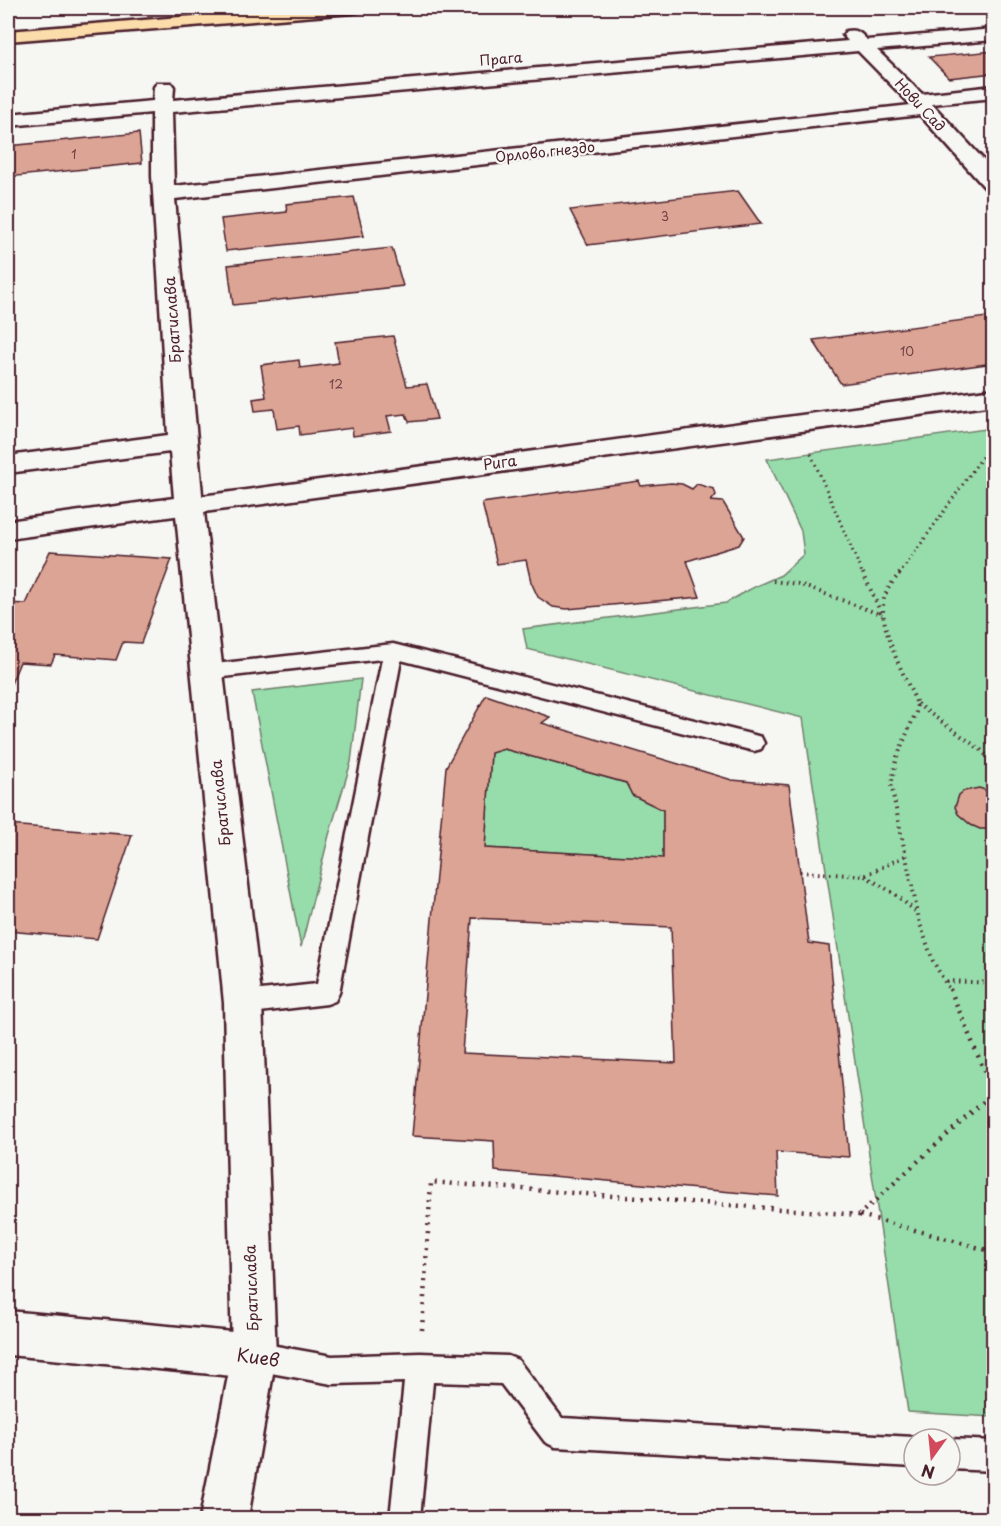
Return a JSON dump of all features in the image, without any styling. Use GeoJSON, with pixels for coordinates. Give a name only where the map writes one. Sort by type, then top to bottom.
{"type":"FeatureCollection","features":[{"type":"Feature","properties":{"kind":"highway"},"geometry":{"type":"LineString","coordinates":[[8,19],[142,8]]}},
{"type":"Feature","properties":{"kind":"highway"},"geometry":{"type":"LineString","coordinates":[[8,36],[352,8]]}},
{"type":"Feature","properties":{"kind":"street","name":"Прага"},"geometry":{"type":"LineString","coordinates":[[471,61],[993,17]]}},
{"type":"Feature","properties":{"kind":"street","name":"Нови Сад"},"geometry":{"type":"LineString","coordinates":[[844,28],[864,45],[993,184]]}},
{"type":"Feature","properties":{"kind":"street"},"geometry":{"type":"LineString","coordinates":[[156,94],[993,34]]}},
{"type":"Feature","properties":{"kind":"street"},"geometry":{"type":"LineString","coordinates":[[8,120],[156,94],[188,85]]}},
{"type":"Feature","properties":{"kind":"street","name":"Орлово гнездо"},"geometry":{"type":"LineString","coordinates":[[164,194],[921,105],[993,92]]}},
{"type":"Feature","properties":{"kind":"street","name":"Братислава"},"geometry":{"type":"LineString","coordinates":[[156,94],[181,442],[243,1003],[254,1356],[225,1518]]}},
{"type":"Feature","properties":{"kind":"street","name":"Рига"},"geometry":{"type":"LineString","coordinates":[[8,530],[993,397]]}},
{"type":"Feature","properties":{"kind":"street"},"geometry":{"type":"LineString","coordinates":[[8,465],[181,442]]}},
{"type":"Feature","properties":{"kind":"street","name":"Киев"},"geometry":{"type":"LineString","coordinates":[[8,1333],[254,1356]]}},
{"type":"Feature","properties":{"kind":"lane"},"geometry":{"type":"LineString","coordinates":[[206,672],[393,651],[754,743]]}},
{"type":"Feature","properties":{"kind":"lane"},"geometry":{"type":"LineString","coordinates":[[243,1003],[327,993],[393,651]]}},
{"type":"Feature","properties":{"kind":"lane","name":"Киев"},"geometry":{"type":"LineString","coordinates":[[254,1356],[332,1370],[420,1367],[508,1370],[555,1432],[902,1451]]}},
{"type":"Feature","properties":{"kind":"lane"},"geometry":{"type":"LineString","coordinates":[[405,1518],[420,1367]]}},
{"type":"Feature","properties":{"kind":"lane"},"geometry":{"type":"LineString","coordinates":[[962,1455],[993,1456]]}},
{"type":"Feature","properties":{"kind":"path"},"geometry":{"type":"LineString","coordinates":[[883,615],[885,594],[993,440]]}},
{"type":"Feature","properties":{"kind":"path"},"geometry":{"type":"LineString","coordinates":[[810,452],[841,527],[883,615],[892,647],[917,704],[981,750],[993,764]]}},
{"type":"Feature","properties":{"kind":"path"},"geometry":{"type":"LineString","coordinates":[[773,581],[798,584],[883,615]]}},
{"type":"Feature","properties":{"kind":"path"},"geometry":{"type":"LineString","coordinates":[[859,1215],[993,1094],[946,981],[933,961],[917,912],[891,785],[897,757],[916,712],[917,704]]}},
{"type":"Feature","properties":{"kind":"path"},"geometry":{"type":"LineString","coordinates":[[864,876],[907,855]]}},
{"type":"Feature","properties":{"kind":"path"},"geometry":{"type":"LineString","coordinates":[[800,872],[864,876],[895,894],[917,912]]}},
{"type":"Feature","properties":{"kind":"path"},"geometry":{"type":"LineString","coordinates":[[946,981],[993,983]]}},
{"type":"Feature","properties":{"kind":"path"},"geometry":{"type":"LineString","coordinates":[[420,1367],[431,1182],[859,1215],[993,1252]]}},
{"type":"Feature","properties":{"kind":"green space"},"geometry":{"type":"Polygon","coordinates":[[[993,428],[993,1417],[908,1412],[803,718],[527,649],[523,629],[726,603],[781,575],[804,554],[801,531],[767,459],[993,428]]]}},
{"type":"Feature","properties":{"kind":"green space"},"geometry":{"type":"Polygon","coordinates":[[[361,679],[351,762],[329,835],[301,947],[252,692],[361,679]]]}},
{"type":"Feature","properties":{"kind":"green space"},"geometry":{"type":"Polygon","coordinates":[[[504,749],[626,783],[632,795],[663,810],[663,858],[485,848],[491,753],[504,749]]]}},
{"type":"Feature","properties":{"kind":"building"},"geometry":{"type":"Polygon","coordinates":[[[994,51],[994,73],[949,78],[929,57],[994,51]]]}},
{"type":"Feature","properties":{"kind":"building"},"geometry":{"type":"Polygon","coordinates":[[[139,133],[142,163],[8,177],[8,146],[139,133]]]}},
{"type":"Feature","properties":{"kind":"building"},"geometry":{"type":"Polygon","coordinates":[[[738,191],[761,224],[588,245],[570,210],[738,191]]]}},
{"type":"Feature","properties":{"kind":"building"},"geometry":{"type":"Polygon","coordinates":[[[354,197],[364,236],[226,251],[221,219],[287,212],[286,204],[354,197]]]}},
{"type":"Feature","properties":{"kind":"building"},"geometry":{"type":"Polygon","coordinates":[[[392,248],[403,286],[233,305],[228,265],[392,248]]]}},
{"type":"Feature","properties":{"kind":"building"},"geometry":{"type":"Polygon","coordinates":[[[994,316],[994,363],[841,384],[813,340],[994,316]]]}},
{"type":"Feature","properties":{"kind":"building"},"geometry":{"type":"Polygon","coordinates":[[[393,336],[407,386],[427,384],[437,419],[409,422],[406,414],[387,416],[391,431],[353,436],[352,428],[300,435],[299,426],[277,429],[274,409],[255,411],[253,399],[266,397],[261,365],[299,360],[300,368],[339,363],[335,342],[393,336]]]}},
{"type":"Feature","properties":{"kind":"building"},"geometry":{"type":"Polygon","coordinates":[[[639,481],[641,486],[671,483],[682,484],[692,489],[697,484],[714,489],[716,495],[711,501],[723,502],[744,537],[739,545],[687,561],[700,597],[567,609],[553,607],[538,597],[531,582],[526,560],[497,564],[482,503],[639,481]]]}},
{"type":"Feature","properties":{"kind":"building"},"geometry":{"type":"Polygon","coordinates":[[[50,551],[172,559],[141,643],[123,642],[116,660],[55,655],[51,664],[20,662],[8,691],[8,603],[26,604],[50,551]]]}},
{"type":"Feature","properties":{"kind":"building"},"geometry":{"type":"Polygon","coordinates":[[[486,695],[550,717],[542,723],[732,780],[789,785],[809,943],[829,946],[849,1157],[776,1152],[778,1196],[495,1171],[494,1141],[412,1136],[446,767],[486,695]],[[504,749],[491,753],[485,848],[663,858],[663,810],[632,795],[626,783],[504,749]],[[472,918],[462,1053],[676,1063],[671,927],[472,918]]]}},
{"type":"Feature","properties":{"kind":"building"},"geometry":{"type":"Polygon","coordinates":[[[979,788],[994,793],[994,829],[980,829],[971,825],[958,814],[955,807],[959,795],[964,791],[979,788]]]}},
{"type":"Feature","properties":{"kind":"building"},"geometry":{"type":"Polygon","coordinates":[[[8,825],[132,835],[97,939],[8,931],[8,825]]]}}]}
